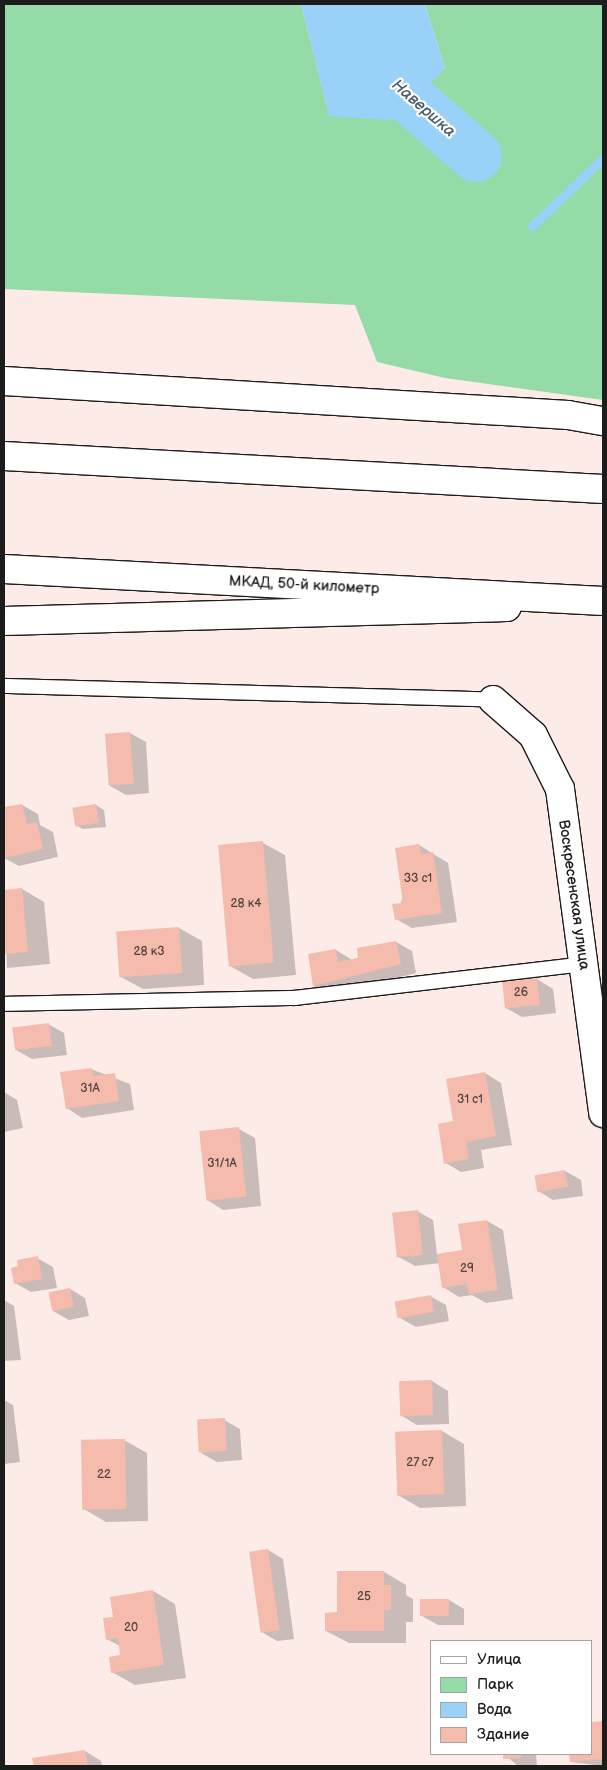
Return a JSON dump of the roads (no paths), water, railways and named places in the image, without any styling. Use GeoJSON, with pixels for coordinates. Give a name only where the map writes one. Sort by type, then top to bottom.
{"type":"FeatureCollection","features":[{"type":"Feature","properties":{"kind":"main road"},"geometry":{"type":"LineString","coordinates":[[4,381],[568,414],[603,421]]}},
{"type":"Feature","properties":{"kind":"main road"},"geometry":{"type":"LineString","coordinates":[[4,456],[603,489]]}},
{"type":"Feature","properties":{"kind":"main road","name":"МКАД, 50-й километр"},"geometry":{"type":"LineString","coordinates":[[4,569],[603,603]]}},
{"type":"Feature","properties":{"kind":"main road"},"geometry":{"type":"LineString","coordinates":[[4,621],[603,603]]}},
{"type":"Feature","properties":{"kind":"main road","name":"Воскресенская улица"},"geometry":{"type":"LineString","coordinates":[[493,700],[533,736],[560,789],[603,1113]]}},
{"type":"Feature","properties":{"kind":"lane"},"geometry":{"type":"LineString","coordinates":[[4,686],[493,700]]}},
{"type":"Feature","properties":{"kind":"lane"},"geometry":{"type":"LineString","coordinates":[[4,1004],[295,998],[583,964]]}},
{"type":"Feature","properties":{"kind":"water"},"geometry":{"type":"Polygon","coordinates":[[[301,4],[425,4],[445,69],[390,120],[329,116],[301,4]]]}},
{"type":"Feature","properties":{"kind":"waterway","name":"Навершка"},"geometry":{"type":"LineString","coordinates":[[350,4],[384,76],[476,156]]}},
{"type":"Feature","properties":{"kind":"waterway"},"geometry":{"type":"LineString","coordinates":[[532,226],[603,158]]}}]}
